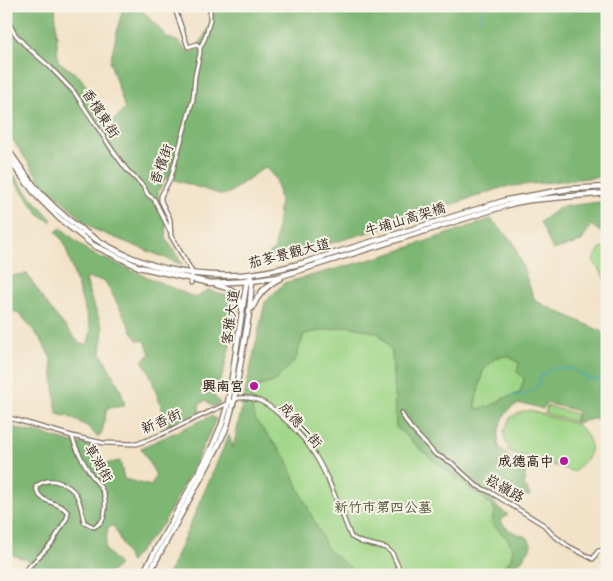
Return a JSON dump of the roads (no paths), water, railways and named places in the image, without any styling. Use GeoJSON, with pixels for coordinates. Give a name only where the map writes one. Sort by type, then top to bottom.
{"type":"FeatureCollection","features":[{"type":"Feature","properties":{"kind":"street"},"geometry":{"type":"LineString","coordinates":[[174,6],[188,47],[197,44],[200,48]]}},
{"type":"Feature","properties":{"kind":"street","name":"香檳街"},"geometry":{"type":"LineString","coordinates":[[192,279],[171,236],[170,219],[160,200],[160,196],[171,177],[194,99],[195,76],[200,48],[210,20],[210,6]]}},
{"type":"Feature","properties":{"kind":"street","name":"香檳東街"},"geometry":{"type":"LineString","coordinates":[[6,10],[8,22],[14,34],[65,81],[113,152],[154,199],[171,236]]}},
{"type":"Feature","properties":{"kind":"street","name":"茄苳景觀大道"},"geometry":{"type":"LineString","coordinates":[[6,147],[42,194],[63,216],[95,240],[124,255],[192,279],[270,272],[354,250]]}},
{"type":"Feature","properties":{"kind":"street","name":"茄苳景觀大道"},"geometry":{"type":"LineString","coordinates":[[6,156],[38,197],[60,219],[93,245],[139,267],[210,283],[250,281],[292,273],[354,250]]}},
{"type":"Feature","properties":{"kind":"street"},"geometry":{"type":"LineString","coordinates":[[466,215],[507,200],[534,194],[568,189],[607,187]]}},
{"type":"Feature","properties":{"kind":"street"},"geometry":{"type":"LineString","coordinates":[[466,215],[530,200],[607,193]]}},
{"type":"Feature","properties":{"kind":"street","name":"牛埔山高架橋"},"geometry":{"type":"LineString","coordinates":[[354,250],[466,215]]}},
{"type":"Feature","properties":{"kind":"street"},"geometry":{"type":"LineString","coordinates":[[249,314],[262,290],[276,280],[292,273]]}},
{"type":"Feature","properties":{"kind":"street","name":"客雅大道"},"geometry":{"type":"LineString","coordinates":[[148,575],[227,426],[234,400],[249,314],[250,274]]}},
{"type":"Feature","properties":{"kind":"street","name":"客雅大道"},"geometry":{"type":"LineString","coordinates":[[141,575],[210,452],[222,424],[228,403],[250,281]]}},
{"type":"Feature","properties":{"kind":"street"},"geometry":{"type":"LineString","coordinates":[[210,283],[227,287],[237,294],[243,312]]}},
{"type":"Feature","properties":{"kind":"street","name":"成德一街"},"geometry":{"type":"LineString","coordinates":[[234,400],[245,397],[260,401],[271,407],[296,431],[320,464],[352,537],[361,542],[386,548],[392,553],[400,570],[407,575]]}},
{"type":"Feature","properties":{"kind":"street","name":"新香街"},"geometry":{"type":"LineString","coordinates":[[6,417],[103,443],[137,444],[234,400]]}},
{"type":"Feature","properties":{"kind":"street","name":"崧嶺路"},"geometry":{"type":"LineString","coordinates":[[401,414],[410,427],[435,454],[452,463],[477,486],[544,524],[552,534],[568,546],[593,559],[598,551],[607,550]]}},
{"type":"Feature","properties":{"kind":"street","name":"草湖街"},"geometry":{"type":"LineString","coordinates":[[21,575],[52,543],[67,518],[68,513],[64,507],[41,498],[36,486],[40,483],[56,481],[66,485],[74,490],[77,496],[84,522],[94,527],[103,520],[104,494],[74,443],[72,436]]}},
{"type":"Feature","properties":{"kind":"waterway"},"geometry":{"type":"LineString","coordinates":[[479,21],[485,6]]}},
{"type":"Feature","properties":{"kind":"waterway"},"geometry":{"type":"LineString","coordinates":[[510,396],[526,394],[537,387],[542,375],[555,368],[573,369],[589,379],[607,379]]}},
{"type":"Feature","properties":{"kind":"waterway"},"geometry":{"type":"LineString","coordinates":[[505,494],[520,501]]}},
{"type":"Feature","properties":{"kind":"waterway"},"geometry":{"type":"LineString","coordinates":[[601,560],[607,561]]}},
{"type":"Feature","properties":{"kind":"place","name":"興南宮"},"geometry":{"type":"Point","coordinates":[254,386]}},
{"type":"Feature","properties":{"kind":"place","name":"成德高中"},"geometry":{"type":"Point","coordinates":[564,461]}},
{"type":"Feature","properties":{"kind":"park label","name":"新竹市第四公墓"},"geometry":{"type":"Point","coordinates":[383,507]}}]}
